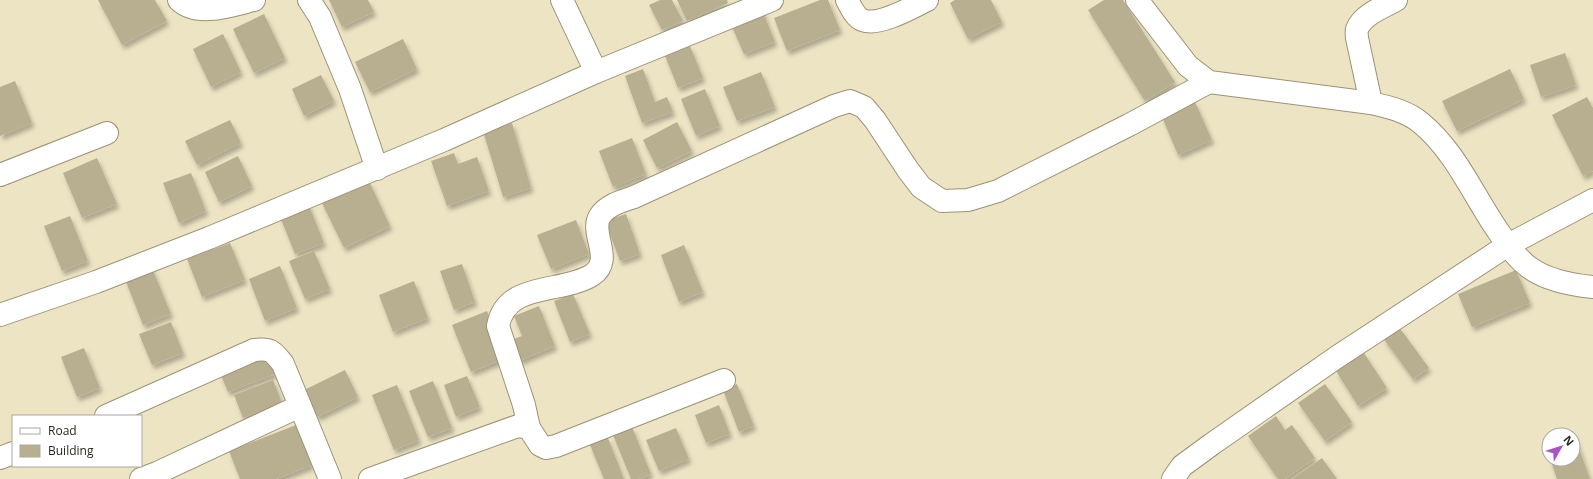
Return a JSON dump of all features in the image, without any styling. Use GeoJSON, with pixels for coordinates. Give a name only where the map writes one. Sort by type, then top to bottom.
{"type":"FeatureCollection","features":[{"type":"Feature","properties":{"kind":"street"},"geometry":{"type":"LineString","coordinates":[[179,0],[201,11],[231,6],[254,0]]}},
{"type":"Feature","properties":{"kind":"street"},"geometry":{"type":"LineString","coordinates":[[309,0],[320,17],[347,82],[377,169]]}},
{"type":"Feature","properties":{"kind":"street"},"geometry":{"type":"LineString","coordinates":[[562,0],[596,72]]}},
{"type":"Feature","properties":{"kind":"street"},"geometry":{"type":"LineString","coordinates":[[0,315],[96,282],[209,238],[377,169],[596,72],[772,0]]}},
{"type":"Feature","properties":{"kind":"street"},"geometry":{"type":"LineString","coordinates":[[847,0],[855,14],[862,20],[875,21],[894,16],[927,0]]}},
{"type":"Feature","properties":{"kind":"street"},"geometry":{"type":"LineString","coordinates":[[1137,0],[1188,66],[1209,82],[1371,102],[1396,109],[1420,122],[1450,153],[1490,220],[1508,245],[1530,268],[1556,280],[1574,285],[1593,287]]}},
{"type":"Feature","properties":{"kind":"street"},"geometry":{"type":"LineString","coordinates":[[1371,102],[1357,38],[1357,29],[1363,20],[1396,0]]}},
{"type":"Feature","properties":{"kind":"street"},"geometry":{"type":"LineString","coordinates":[[724,380],[556,446],[546,448],[540,444],[529,428],[524,405],[498,326],[500,318],[504,308],[512,301],[527,294],[582,280],[592,275],[599,269],[602,252],[597,227],[599,217],[605,210],[615,204],[634,197],[834,106],[850,101],[864,106],[921,187],[942,201],[968,200],[998,191],[1129,125],[1209,82]]}},
{"type":"Feature","properties":{"kind":"street"},"geometry":{"type":"LineString","coordinates":[[0,176],[107,133]]}},
{"type":"Feature","properties":{"kind":"street"},"geometry":{"type":"LineString","coordinates":[[1173,479],[1182,466],[1212,444],[1363,340],[1508,245],[1593,200]]}},
{"type":"Feature","properties":{"kind":"street"},"geometry":{"type":"LineString","coordinates":[[108,415],[254,350],[266,349],[274,352],[283,364],[330,479]]}},
{"type":"Feature","properties":{"kind":"street"},"geometry":{"type":"LineString","coordinates":[[141,479],[300,406]]}},
{"type":"Feature","properties":{"kind":"street"},"geometry":{"type":"LineString","coordinates":[[370,479],[508,429],[524,426],[529,428]]}},
{"type":"Feature","properties":{"kind":"street"},"geometry":{"type":"LineString","coordinates":[[0,458],[12,453]]}},
{"type":"Feature","properties":{"kind":"building"},"geometry":{"type":"Polygon","coordinates":[[[98,0],[155,0],[167,21],[122,45],[98,0]]]}},
{"type":"Feature","properties":{"kind":"building"},"geometry":{"type":"Polygon","coordinates":[[[329,0],[368,0],[374,12],[342,27],[329,0]]]}},
{"type":"Feature","properties":{"kind":"building"},"geometry":{"type":"Polygon","coordinates":[[[660,0],[672,0],[683,21],[662,30],[649,5],[660,0]]]}},
{"type":"Feature","properties":{"kind":"building"},"geometry":{"type":"Polygon","coordinates":[[[677,0],[727,0],[728,3],[687,21],[677,0]]]}},
{"type":"Feature","properties":{"kind":"building"},"geometry":{"type":"Polygon","coordinates":[[[820,0],[828,0],[840,30],[787,51],[774,18],[820,0]]]}},
{"type":"Feature","properties":{"kind":"building"},"geometry":{"type":"Polygon","coordinates":[[[955,0],[991,0],[1002,22],[968,39],[950,3],[955,0]]]}},
{"type":"Feature","properties":{"kind":"building"},"geometry":{"type":"Polygon","coordinates":[[[1104,0],[1123,0],[1175,82],[1145,101],[1088,10],[1104,0]]]}},
{"type":"Feature","properties":{"kind":"building"},"geometry":{"type":"Polygon","coordinates":[[[762,9],[775,42],[744,54],[730,22],[762,9]]]}},
{"type":"Feature","properties":{"kind":"building"},"geometry":{"type":"Polygon","coordinates":[[[264,14],[285,58],[254,73],[233,29],[264,14]]]}},
{"type":"Feature","properties":{"kind":"building"},"geometry":{"type":"Polygon","coordinates":[[[223,34],[241,72],[211,87],[193,49],[223,34]]]}},
{"type":"Feature","properties":{"kind":"building"},"geometry":{"type":"Polygon","coordinates":[[[403,39],[417,69],[370,92],[355,62],[403,39]]]}},
{"type":"Feature","properties":{"kind":"building"},"geometry":{"type":"Polygon","coordinates":[[[690,46],[703,78],[678,88],[665,56],[690,46]]]}},
{"type":"Feature","properties":{"kind":"building"},"geometry":{"type":"Polygon","coordinates":[[[1565,53],[1576,85],[1541,97],[1530,65],[1565,53]]]}},
{"type":"Feature","properties":{"kind":"building"},"geometry":{"type":"Polygon","coordinates":[[[643,69],[655,102],[667,97],[673,112],[642,123],[625,76],[643,69]]]}},
{"type":"Feature","properties":{"kind":"building"},"geometry":{"type":"Polygon","coordinates":[[[1510,69],[1524,99],[1457,131],[1442,101],[1510,69]]]}},
{"type":"Feature","properties":{"kind":"building"},"geometry":{"type":"Polygon","coordinates":[[[761,72],[775,107],[737,121],[723,87],[761,72]]]}},
{"type":"Feature","properties":{"kind":"building"},"geometry":{"type":"Polygon","coordinates":[[[321,75],[334,101],[304,116],[292,89],[321,75]]]}},
{"type":"Feature","properties":{"kind":"building"},"geometry":{"type":"Polygon","coordinates":[[[15,81],[32,123],[0,136],[0,87],[15,81]]]}},
{"type":"Feature","properties":{"kind":"building"},"geometry":{"type":"Polygon","coordinates":[[[705,89],[720,126],[696,136],[681,99],[705,89]]]}},
{"type":"Feature","properties":{"kind":"building"},"geometry":{"type":"Polygon","coordinates":[[[1587,97],[1593,108],[1593,171],[1583,176],[1552,115],[1587,97]]]}},
{"type":"Feature","properties":{"kind":"building"},"geometry":{"type":"Polygon","coordinates":[[[1195,102],[1212,140],[1178,155],[1162,117],[1195,102]]]}},
{"type":"Feature","properties":{"kind":"building"},"geometry":{"type":"Polygon","coordinates":[[[230,120],[241,143],[197,165],[185,141],[230,120]]]}},
{"type":"Feature","properties":{"kind":"building"},"geometry":{"type":"Polygon","coordinates":[[[677,122],[692,151],[657,168],[643,140],[677,122]]]}},
{"type":"Feature","properties":{"kind":"building"},"geometry":{"type":"Polygon","coordinates":[[[512,123],[531,188],[503,197],[483,131],[512,123]]]}},
{"type":"Feature","properties":{"kind":"building"},"geometry":{"type":"Polygon","coordinates":[[[632,138],[646,174],[613,187],[599,151],[632,138]]]}},
{"type":"Feature","properties":{"kind":"building"},"geometry":{"type":"Polygon","coordinates":[[[454,153],[458,164],[477,157],[489,191],[447,206],[431,161],[454,153]]]}},
{"type":"Feature","properties":{"kind":"building"},"geometry":{"type":"Polygon","coordinates":[[[238,156],[252,186],[219,202],[205,172],[238,156]]]}},
{"type":"Feature","properties":{"kind":"building"},"geometry":{"type":"Polygon","coordinates":[[[97,158],[117,204],[82,218],[63,173],[97,158]]]}},
{"type":"Feature","properties":{"kind":"building"},"geometry":{"type":"Polygon","coordinates":[[[191,173],[206,211],[179,223],[163,183],[191,173]]]}},
{"type":"Feature","properties":{"kind":"building"},"geometry":{"type":"Polygon","coordinates":[[[369,181],[390,226],[344,248],[322,203],[369,181]]]}},
{"type":"Feature","properties":{"kind":"building"},"geometry":{"type":"Polygon","coordinates":[[[308,203],[324,243],[295,254],[279,214],[308,203]]]}},
{"type":"Feature","properties":{"kind":"building"},"geometry":{"type":"Polygon","coordinates":[[[626,214],[640,254],[620,261],[605,221],[626,214]]]}},
{"type":"Feature","properties":{"kind":"building"},"geometry":{"type":"Polygon","coordinates":[[[70,216],[88,261],[62,271],[44,226],[70,216]]]}},
{"type":"Feature","properties":{"kind":"building"},"geometry":{"type":"Polygon","coordinates":[[[576,220],[589,254],[551,269],[537,235],[576,220]]]}},
{"type":"Feature","properties":{"kind":"building"},"geometry":{"type":"Polygon","coordinates":[[[230,243],[245,280],[202,297],[187,259],[230,243]]]}},
{"type":"Feature","properties":{"kind":"building"},"geometry":{"type":"Polygon","coordinates":[[[684,245],[703,292],[679,302],[661,255],[684,245]]]}},
{"type":"Feature","properties":{"kind":"building"},"geometry":{"type":"Polygon","coordinates":[[[314,251],[330,289],[305,299],[289,261],[314,251]]]}},
{"type":"Feature","properties":{"kind":"building"},"geometry":{"type":"Polygon","coordinates":[[[462,264],[475,302],[454,310],[440,271],[462,264]]]}},
{"type":"Feature","properties":{"kind":"building"},"geometry":{"type":"Polygon","coordinates":[[[280,266],[297,308],[265,321],[249,279],[280,266]]]}},
{"type":"Feature","properties":{"kind":"building"},"geometry":{"type":"Polygon","coordinates":[[[152,268],[171,314],[143,325],[125,279],[152,268]]]}},
{"type":"Feature","properties":{"kind":"building"},"geometry":{"type":"Polygon","coordinates":[[[1516,270],[1530,303],[1472,327],[1458,294],[1516,270]]]}},
{"type":"Feature","properties":{"kind":"building"},"geometry":{"type":"Polygon","coordinates":[[[414,281],[428,318],[393,332],[379,295],[414,281]]]}},
{"type":"Feature","properties":{"kind":"building"},"geometry":{"type":"Polygon","coordinates":[[[573,294],[590,334],[570,342],[554,301],[573,294]]]}},
{"type":"Feature","properties":{"kind":"building"},"geometry":{"type":"Polygon","coordinates":[[[539,306],[555,346],[519,361],[511,340],[522,336],[514,316],[539,306]]]}},
{"type":"Feature","properties":{"kind":"building"},"geometry":{"type":"Polygon","coordinates":[[[487,311],[506,358],[471,372],[452,325],[487,311]]]}},
{"type":"Feature","properties":{"kind":"building"},"geometry":{"type":"Polygon","coordinates":[[[171,322],[183,353],[152,365],[139,334],[171,322]]]}},
{"type":"Feature","properties":{"kind":"building"},"geometry":{"type":"Polygon","coordinates":[[[1399,327],[1429,368],[1413,379],[1383,338],[1399,327]]]}},
{"type":"Feature","properties":{"kind":"building"},"geometry":{"type":"Polygon","coordinates":[[[84,348],[100,388],[77,397],[61,357],[84,348]]]}},
{"type":"Feature","properties":{"kind":"building"},"geometry":{"type":"Polygon","coordinates":[[[1364,353],[1387,388],[1358,406],[1336,371],[1364,353]]]}},
{"type":"Feature","properties":{"kind":"building"},"geometry":{"type":"Polygon","coordinates":[[[267,354],[275,374],[228,392],[220,373],[267,354]]]}},
{"type":"Feature","properties":{"kind":"building"},"geometry":{"type":"Polygon","coordinates":[[[345,370],[358,397],[317,417],[304,390],[345,370]]]}},
{"type":"Feature","properties":{"kind":"building"},"geometry":{"type":"Polygon","coordinates":[[[467,376],[480,407],[456,417],[444,385],[467,376]]]}},
{"type":"Feature","properties":{"kind":"building"},"geometry":{"type":"Polygon","coordinates":[[[273,380],[282,403],[243,418],[234,395],[273,380]]]}},
{"type":"Feature","properties":{"kind":"building"},"geometry":{"type":"Polygon","coordinates":[[[433,381],[452,428],[428,437],[409,391],[433,381]]]}},
{"type":"Feature","properties":{"kind":"building"},"geometry":{"type":"Polygon","coordinates":[[[737,384],[754,426],[739,432],[723,390],[737,384]]]}},
{"type":"Feature","properties":{"kind":"building"},"geometry":{"type":"Polygon","coordinates":[[[1325,384],[1352,422],[1325,441],[1298,403],[1325,384]]]}},
{"type":"Feature","properties":{"kind":"building"},"geometry":{"type":"Polygon","coordinates":[[[397,385],[419,440],[394,450],[372,395],[397,385]]]}},
{"type":"Feature","properties":{"kind":"building"},"geometry":{"type":"Polygon","coordinates":[[[719,405],[730,434],[706,443],[695,415],[719,405]]]}},
{"type":"Feature","properties":{"kind":"building"},"geometry":{"type":"Polygon","coordinates":[[[1276,416],[1285,430],[1292,425],[1315,458],[1285,479],[1278,479],[1248,436],[1276,416]]]}},
{"type":"Feature","properties":{"kind":"building"},"geometry":{"type":"Polygon","coordinates":[[[296,425],[312,465],[276,479],[240,479],[229,451],[296,425]]]}},
{"type":"Feature","properties":{"kind":"building"},"geometry":{"type":"Polygon","coordinates":[[[632,427],[651,474],[638,479],[631,479],[613,435],[632,427]]]}},
{"type":"Feature","properties":{"kind":"building"},"geometry":{"type":"Polygon","coordinates":[[[676,428],[689,459],[659,471],[646,440],[676,428]]]}},
{"type":"Feature","properties":{"kind":"building"},"geometry":{"type":"Polygon","coordinates":[[[608,438],[624,479],[604,479],[590,445],[608,438]]]}},
{"type":"Feature","properties":{"kind":"building"},"geometry":{"type":"Polygon","coordinates":[[[1581,454],[1590,479],[1557,479],[1553,467],[1581,467],[1581,454]]]}},
{"type":"Feature","properties":{"kind":"building"},"geometry":{"type":"Polygon","coordinates":[[[1322,458],[1337,479],[1292,479],[1322,458]]]}}]}
